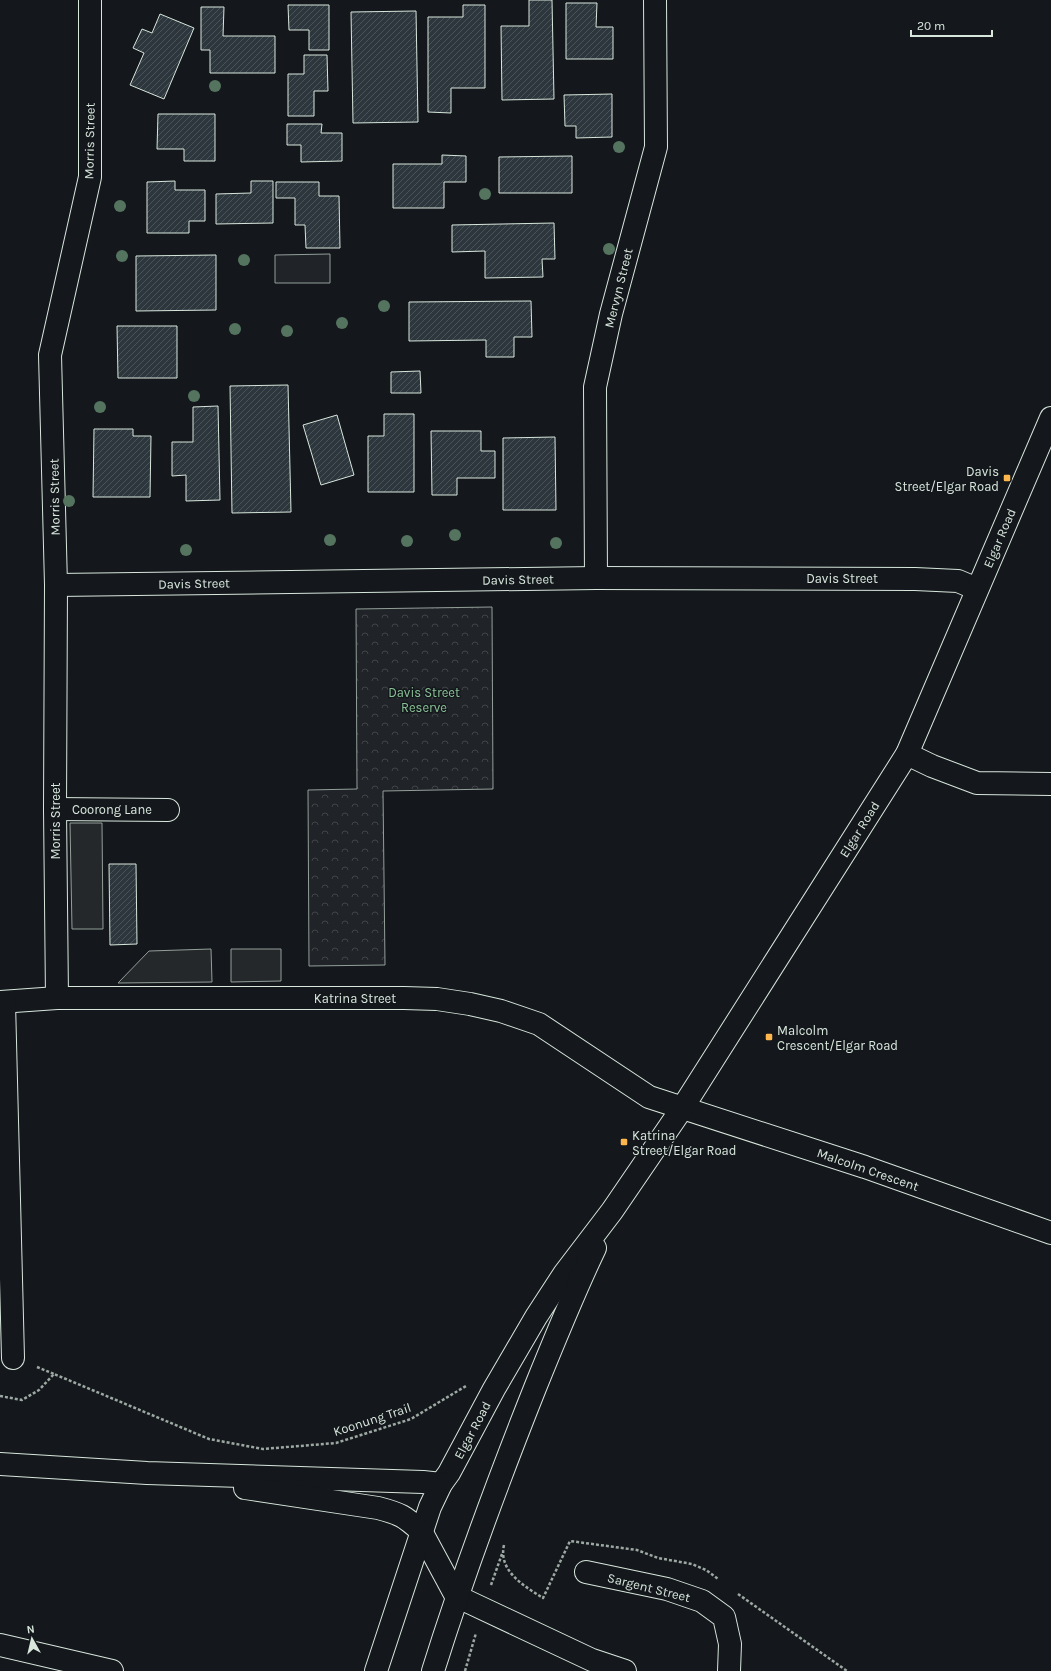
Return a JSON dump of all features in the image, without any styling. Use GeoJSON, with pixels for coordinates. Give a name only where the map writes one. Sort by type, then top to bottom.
{"type":"FeatureCollection","features":[{"type":"Feature","properties":{"kind":"main road","name":"Morris Street"},"geometry":{"type":"LineString","coordinates":[[57,998],[55,809],[56,585],[50,355],[90,177],[90,0]]}},
{"type":"Feature","properties":{"kind":"main road","name":"Mervyn Street"},"geometry":{"type":"LineString","coordinates":[[596,578],[595,388],[611,314],[656,147],[655,0]]}},
{"type":"Feature","properties":{"kind":"main road","name":"Elgar Road"},"geometry":{"type":"LineString","coordinates":[[376,1671],[388,1629],[421,1531],[441,1484],[449,1473],[494,1388],[536,1317],[564,1274],[612,1211],[683,1107],[906,754],[1051,418]]}},
{"type":"Feature","properties":{"kind":"main road","name":"Davis Street"},"geometry":{"type":"LineString","coordinates":[[56,585],[596,578],[916,579],[958,581],[978,589]]}},
{"type":"Feature","properties":{"kind":"main road"},"geometry":{"type":"LineString","coordinates":[[906,754],[932,766],[977,783],[1051,784]]}},
{"type":"Feature","properties":{"kind":"main road","name":"Coorong Lane"},"geometry":{"type":"LineString","coordinates":[[55,809],[168,810]]}},
{"type":"Feature","properties":{"kind":"main road","name":"Katrina Street"},"geometry":{"type":"LineString","coordinates":[[2,1002],[57,998],[404,998],[437,999],[470,1004],[501,1011],[538,1024],[649,1097],[683,1107]]}},
{"type":"Feature","properties":{"kind":"main road"},"geometry":{"type":"LineString","coordinates":[[2,1002],[13,1358]]}},
{"type":"Feature","properties":{"kind":"main road","name":"Malcolm Crescent"},"geometry":{"type":"LineString","coordinates":[[683,1107],[865,1166],[1051,1233]]}},
{"type":"Feature","properties":{"kind":"main road","name":"Elgar Road"},"geometry":{"type":"LineString","coordinates":[[435,1665],[456,1596],[516,1437],[563,1319],[612,1211]]}},
{"type":"Feature","properties":{"kind":"main road"},"geometry":{"type":"LineString","coordinates":[[0,1464],[147,1473],[423,1482],[441,1484]]}},
{"type":"Feature","properties":{"kind":"main road"},"geometry":{"type":"LineString","coordinates":[[147,1473],[378,1508],[397,1513],[404,1516],[421,1531],[456,1596],[592,1660],[625,1671]]}},
{"type":"Feature","properties":{"kind":"main road","name":"Sargent Street"},"geometry":{"type":"LineString","coordinates":[[586,1572],[667,1589],[702,1601],[724,1618],[730,1644],[729,1671]]}},
{"type":"Feature","properties":{"kind":"main road"},"geometry":{"type":"LineString","coordinates":[[0,1645],[112,1671]]}},
{"type":"Feature","properties":{"kind":"path","name":"Koonung Trail"},"geometry":{"type":"LineString","coordinates":[[0,1396],[22,1400],[39,1390],[54,1374],[209,1439],[263,1449],[336,1443],[411,1419],[468,1386]]}},
{"type":"Feature","properties":{"kind":"green space"},"geometry":{"type":"Polygon","coordinates":[[[330,254],[330,283],[275,283],[275,255],[330,254]]]}},
{"type":"Feature","properties":{"kind":"green space","name":"Davis Street Reserve"},"geometry":{"type":"Polygon","coordinates":[[[492,607],[493,789],[383,791],[385,965],[309,966],[308,790],[357,789],[356,609],[492,607]]]}},
{"type":"Feature","properties":{"kind":"shaded area"},"geometry":{"type":"Polygon","coordinates":[[[70,823],[102,823],[103,929],[72,929],[70,823]]]}},
{"type":"Feature","properties":{"kind":"shaded area"},"geometry":{"type":"Polygon","coordinates":[[[211,949],[212,982],[118,983],[149,951],[211,949]]]}},
{"type":"Feature","properties":{"kind":"shaded area"},"geometry":{"type":"Polygon","coordinates":[[[231,949],[281,949],[281,981],[231,982],[231,949]]]}},
{"type":"Feature","properties":{"kind":"building"},"geometry":{"type":"Polygon","coordinates":[[[529,0],[552,0],[554,99],[502,100],[501,26],[529,26],[529,0]]]}},
{"type":"Feature","properties":{"kind":"building"},"geometry":{"type":"Polygon","coordinates":[[[566,3],[597,3],[596,27],[613,27],[613,59],[566,59],[566,3]]]}},
{"type":"Feature","properties":{"kind":"building"},"geometry":{"type":"Polygon","coordinates":[[[288,5],[329,5],[329,50],[309,50],[309,30],[289,30],[288,5]]]}},
{"type":"Feature","properties":{"kind":"building"},"geometry":{"type":"Polygon","coordinates":[[[463,5],[485,5],[485,88],[451,88],[451,113],[428,112],[428,17],[463,17],[463,5]]]}},
{"type":"Feature","properties":{"kind":"building"},"geometry":{"type":"Polygon","coordinates":[[[201,7],[224,7],[223,36],[275,36],[275,73],[210,73],[210,50],[201,50],[201,7]]]}},
{"type":"Feature","properties":{"kind":"building"},"geometry":{"type":"Polygon","coordinates":[[[416,11],[418,122],[353,123],[351,12],[416,11]]]}},
{"type":"Feature","properties":{"kind":"building"},"geometry":{"type":"Polygon","coordinates":[[[160,14],[194,28],[164,99],[130,85],[144,53],[133,48],[142,29],[152,33],[160,14]]]}},
{"type":"Feature","properties":{"kind":"building"},"geometry":{"type":"Polygon","coordinates":[[[304,55],[327,55],[328,91],[314,91],[314,116],[288,116],[288,74],[304,74],[304,55]]]}},
{"type":"Feature","properties":{"kind":"building"},"geometry":{"type":"Polygon","coordinates":[[[612,94],[612,137],[576,138],[576,126],[565,126],[564,95],[612,94]]]}},
{"type":"Feature","properties":{"kind":"building"},"geometry":{"type":"Polygon","coordinates":[[[158,114],[215,114],[215,161],[184,161],[184,149],[157,149],[158,114]]]}},
{"type":"Feature","properties":{"kind":"building"},"geometry":{"type":"Polygon","coordinates":[[[287,124],[322,124],[321,133],[342,133],[342,161],[301,162],[301,145],[287,145],[287,124]]]}},
{"type":"Feature","properties":{"kind":"building"},"geometry":{"type":"Polygon","coordinates":[[[442,155],[466,156],[466,182],[444,182],[444,208],[393,208],[393,164],[442,164],[442,155]]]}},
{"type":"Feature","properties":{"kind":"building"},"geometry":{"type":"Polygon","coordinates":[[[572,156],[572,193],[499,193],[499,157],[572,156]]]}},
{"type":"Feature","properties":{"kind":"building"},"geometry":{"type":"Polygon","coordinates":[[[175,181],[175,190],[205,190],[205,221],[189,221],[189,233],[147,233],[147,182],[175,181]]]}},
{"type":"Feature","properties":{"kind":"building"},"geometry":{"type":"Polygon","coordinates":[[[251,181],[273,181],[273,223],[216,224],[216,194],[251,193],[251,181]]]}},
{"type":"Feature","properties":{"kind":"building"},"geometry":{"type":"Polygon","coordinates":[[[276,182],[319,182],[319,196],[339,196],[340,248],[306,248],[305,225],[295,225],[295,198],[276,198],[276,182]]]}},
{"type":"Feature","properties":{"kind":"building"},"geometry":{"type":"Polygon","coordinates":[[[554,223],[555,259],[542,259],[543,277],[485,278],[485,251],[452,252],[452,225],[554,223]]]}},
{"type":"Feature","properties":{"kind":"building"},"geometry":{"type":"Polygon","coordinates":[[[216,255],[216,310],[136,311],[136,256],[216,255]]]}},
{"type":"Feature","properties":{"kind":"building"},"geometry":{"type":"Polygon","coordinates":[[[531,301],[532,337],[514,337],[514,357],[486,357],[486,340],[409,341],[409,302],[531,301]]]}},
{"type":"Feature","properties":{"kind":"building"},"geometry":{"type":"Polygon","coordinates":[[[117,326],[177,326],[177,378],[118,378],[117,326]]]}},
{"type":"Feature","properties":{"kind":"building"},"geometry":{"type":"Polygon","coordinates":[[[420,371],[421,393],[391,393],[391,372],[420,371]]]}},
{"type":"Feature","properties":{"kind":"building"},"geometry":{"type":"Polygon","coordinates":[[[288,385],[291,512],[232,513],[230,386],[288,385]]]}},
{"type":"Feature","properties":{"kind":"building"},"geometry":{"type":"Polygon","coordinates":[[[218,406],[220,500],[186,501],[186,475],[172,476],[172,442],[193,442],[193,407],[218,406]]]}},
{"type":"Feature","properties":{"kind":"building"},"geometry":{"type":"Polygon","coordinates":[[[384,414],[414,414],[414,492],[368,492],[368,436],[384,436],[384,414]]]}},
{"type":"Feature","properties":{"kind":"building"},"geometry":{"type":"Polygon","coordinates":[[[337,415],[354,475],[321,485],[303,425],[337,415]]]}},
{"type":"Feature","properties":{"kind":"building"},"geometry":{"type":"Polygon","coordinates":[[[94,429],[133,429],[133,436],[151,436],[150,497],[93,497],[94,429]]]}},
{"type":"Feature","properties":{"kind":"building"},"geometry":{"type":"Polygon","coordinates":[[[431,431],[481,431],[481,451],[495,451],[495,478],[457,478],[457,495],[432,495],[431,431]]]}},
{"type":"Feature","properties":{"kind":"building"},"geometry":{"type":"Polygon","coordinates":[[[555,437],[556,510],[503,510],[503,438],[555,437]]]}},
{"type":"Feature","properties":{"kind":"building"},"geometry":{"type":"Polygon","coordinates":[[[109,864],[136,864],[137,944],[110,945],[109,864]]]}},
{"type":"Feature","properties":{"kind":"place","name":"Davis Street/Elgar Road"},"geometry":{"type":"Point","coordinates":[1007,478]}},
{"type":"Feature","properties":{"kind":"place","name":"Malcolm Crescent/Elgar Road"},"geometry":{"type":"Point","coordinates":[769,1037]}},
{"type":"Feature","properties":{"kind":"place","name":"Katrina Street/Elgar Road"},"geometry":{"type":"Point","coordinates":[624,1142]}}]}
